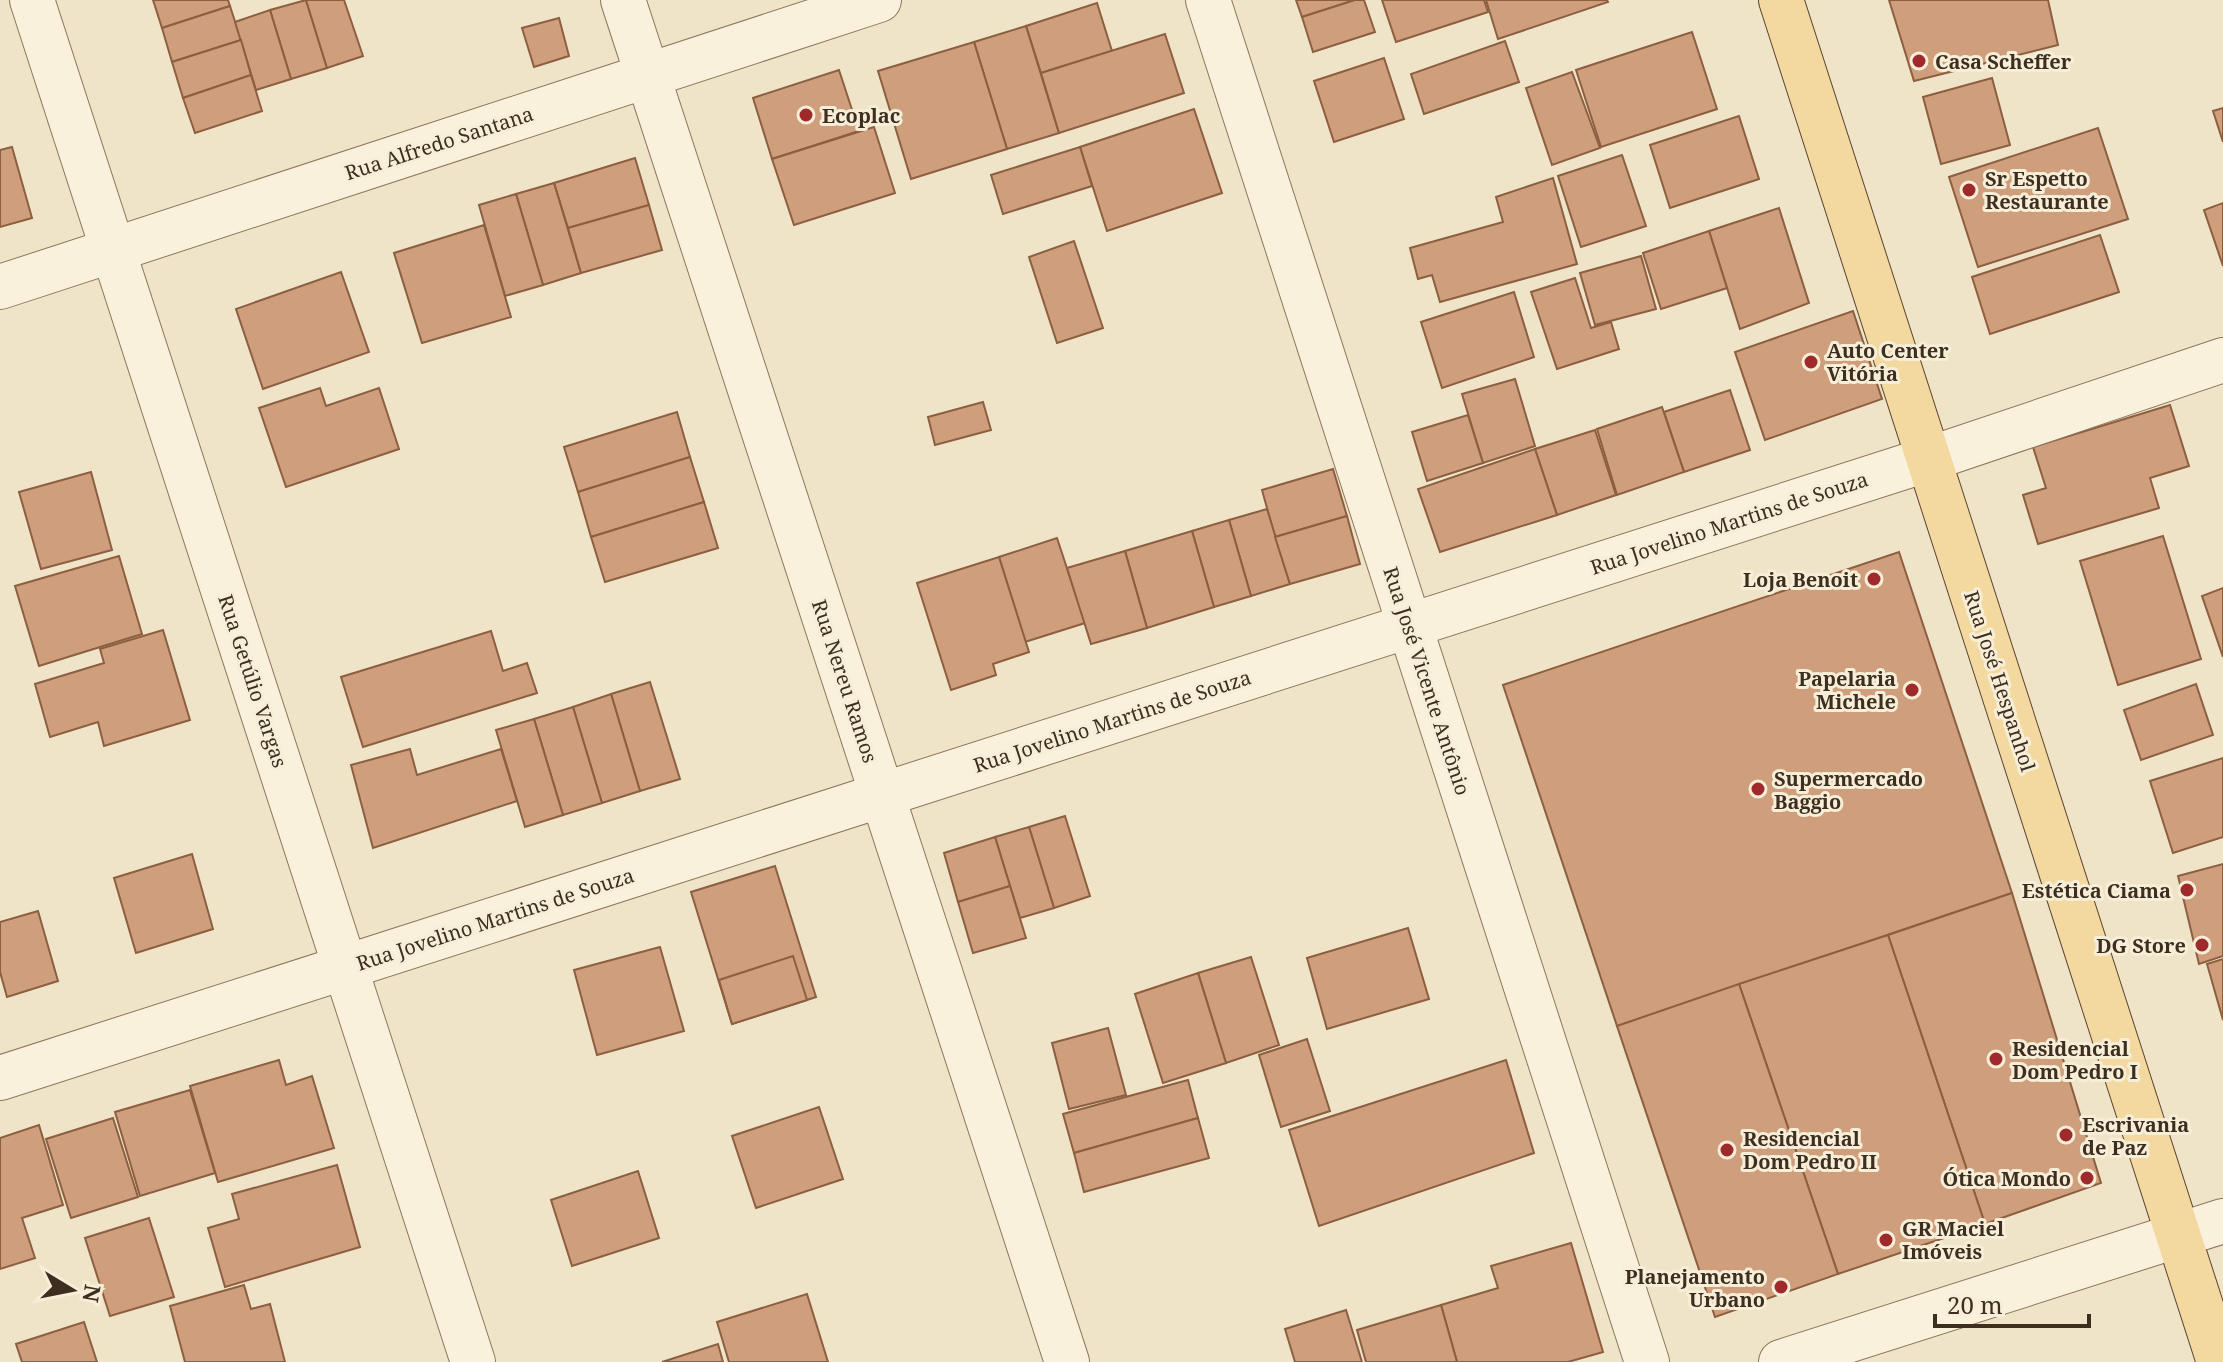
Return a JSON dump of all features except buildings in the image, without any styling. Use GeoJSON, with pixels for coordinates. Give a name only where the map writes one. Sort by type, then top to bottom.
{"type":"FeatureCollection","features":[{"type":"Feature","properties":{"kind":"main road","name":"Rua José Hespanhol"},"geometry":{"type":"LineString","coordinates":[[1781,0],[2219,1362]]}},
{"type":"Feature","properties":{"kind":"street","name":"Rua Getúlio Vargas"},"geometry":{"type":"LineString","coordinates":[[32,0],[473,1362]]}},
{"type":"Feature","properties":{"kind":"street","name":"Rua Nereu Ramos"},"geometry":{"type":"LineString","coordinates":[[623,0],[1067,1362]]}},
{"type":"Feature","properties":{"kind":"street","name":"Rua Alfredo Santana"},"geometry":{"type":"LineString","coordinates":[[0,287],[879,0]]}},
{"type":"Feature","properties":{"kind":"street","name":"Rua José Vicente Antônio"},"geometry":{"type":"LineString","coordinates":[[1208,0],[1647,1362]]}},
{"type":"Feature","properties":{"kind":"street","name":"Rua Jovelino Martins de Souza"},"geometry":{"type":"LineString","coordinates":[[0,1078],[1929,459],[2223,360]]}},
{"type":"Feature","properties":{"kind":"street"},"geometry":{"type":"LineString","coordinates":[[1781,1362],[2223,1221]]}},
{"type":"Feature","properties":{"kind":"place","name":"Casa Scheffer"},"geometry":{"type":"Point","coordinates":[1919,61]}},
{"type":"Feature","properties":{"kind":"place","name":"Ecoplac"},"geometry":{"type":"Point","coordinates":[806,115]}},
{"type":"Feature","properties":{"kind":"place","name":"Sr Espetto Restaurante"},"geometry":{"type":"Point","coordinates":[1969,190]}},
{"type":"Feature","properties":{"kind":"place","name":"Auto Center Vitória"},"geometry":{"type":"Point","coordinates":[1811,362]}},
{"type":"Feature","properties":{"kind":"place","name":"Loja Benoit"},"geometry":{"type":"Point","coordinates":[1874,579]}},
{"type":"Feature","properties":{"kind":"place","name":"Papelaria Michele"},"geometry":{"type":"Point","coordinates":[1912,690]}},
{"type":"Feature","properties":{"kind":"place","name":"Supermercado Baggio"},"geometry":{"type":"Point","coordinates":[1758,789]}},
{"type":"Feature","properties":{"kind":"place","name":"Estética Ciama"},"geometry":{"type":"Point","coordinates":[2187,890]}},
{"type":"Feature","properties":{"kind":"place","name":"DG Store"},"geometry":{"type":"Point","coordinates":[2202,945]}},
{"type":"Feature","properties":{"kind":"place","name":"Residencial Dom Pedro I"},"geometry":{"type":"Point","coordinates":[1996,1059]}},
{"type":"Feature","properties":{"kind":"place","name":"Escrivania de Paz"},"geometry":{"type":"Point","coordinates":[2066,1135]}},
{"type":"Feature","properties":{"kind":"place","name":"Residencial Dom Pedro II"},"geometry":{"type":"Point","coordinates":[1727,1150]}},
{"type":"Feature","properties":{"kind":"place","name":"Ótica Mondo"},"geometry":{"type":"Point","coordinates":[2087,1178]}},
{"type":"Feature","properties":{"kind":"place","name":"GR Maciel Imóveis"},"geometry":{"type":"Point","coordinates":[1886,1240]}},
{"type":"Feature","properties":{"kind":"place","name":"Planejamento Urbano"},"geometry":{"type":"Point","coordinates":[1781,1287]}}]}
